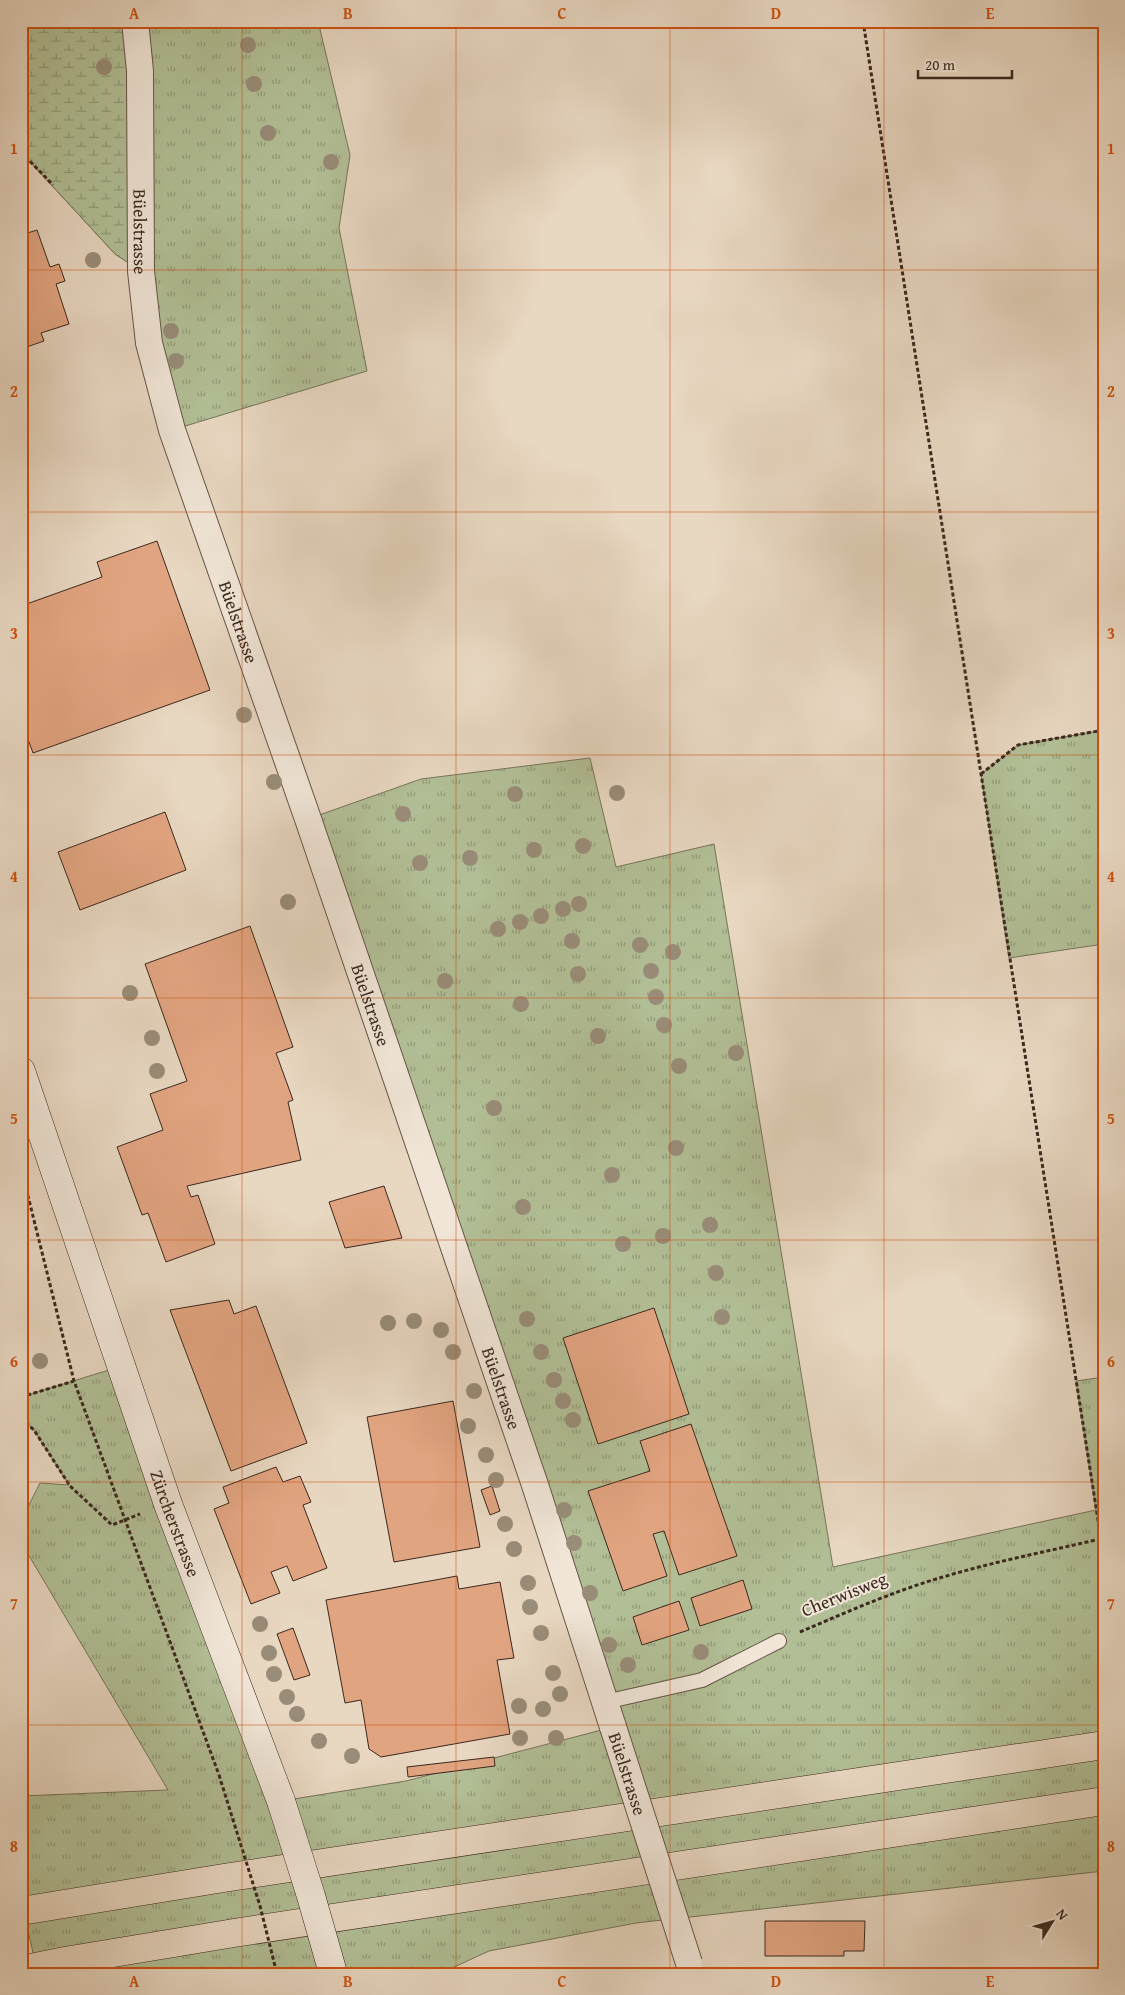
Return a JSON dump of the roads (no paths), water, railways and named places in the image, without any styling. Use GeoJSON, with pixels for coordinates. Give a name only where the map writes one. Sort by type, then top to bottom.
{"type":"FeatureCollection","features":[{"type":"Feature","properties":{"kind":"highway"},"geometry":{"type":"LineString","coordinates":[[21,1911],[259,1872],[1104,1745]]}},
{"type":"Feature","properties":{"kind":"highway"},"geometry":{"type":"LineString","coordinates":[[21,1970],[234,1933],[1104,1801]]}},
{"type":"Feature","properties":{"kind":"main road","name":"Zürcherstrasse"},"geometry":{"type":"LineString","coordinates":[[21,1071],[168,1504],[281,1801],[333,1973]]}},
{"type":"Feature","properties":{"kind":"street","name":"Büelstrasse"},"geometry":{"type":"LineString","coordinates":[[135,21],[140,71],[141,272],[149,343],[172,430],[311,828],[510,1410],[691,1968]]}},
{"type":"Feature","properties":{"kind":"lane"},"geometry":{"type":"LineString","coordinates":[[605,1702],[702,1680],[779,1641]]}}]}
